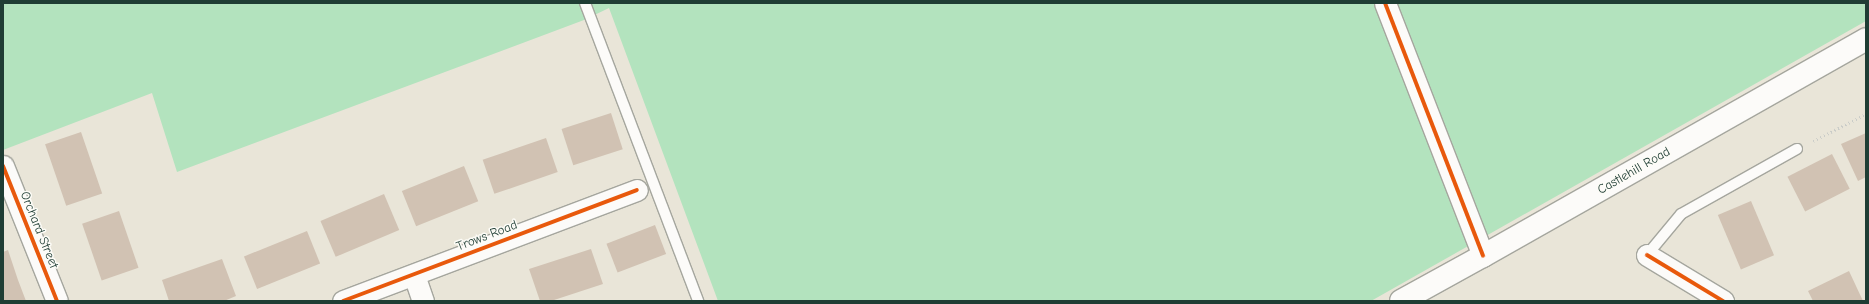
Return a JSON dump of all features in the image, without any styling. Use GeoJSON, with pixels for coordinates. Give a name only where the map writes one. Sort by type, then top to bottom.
{"type":"FeatureCollection","features":[{"type":"Feature","properties":{"kind":"main road","name":"Castlehill Road"},"geometry":{"type":"LineString","coordinates":[[1401,301],[1484,256],[1866,39]]}},
{"type":"Feature","properties":{"kind":"street"},"geometry":{"type":"LineString","coordinates":[[1385,3],[1484,256]]}},
{"type":"Feature","properties":{"kind":"street","name":"Orchard Street"},"geometry":{"type":"LineString","coordinates":[[3,166],[57,301]]}},
{"type":"Feature","properties":{"kind":"street","name":"Trows Road"},"geometry":{"type":"LineString","coordinates":[[343,301],[637,190]]}},
{"type":"Feature","properties":{"kind":"street"},"geometry":{"type":"LineString","coordinates":[[1647,255],[1723,301]]}},
{"type":"Feature","properties":{"kind":"street"},"geometry":{"type":"LineString","coordinates":[[414,274],[423,301]]}},
{"type":"Feature","properties":{"kind":"lane"},"geometry":{"type":"LineString","coordinates":[[585,3],[698,301]]}},
{"type":"Feature","properties":{"kind":"lane"},"geometry":{"type":"LineString","coordinates":[[1647,255],[1681,214],[1797,149]]}},
{"type":"Feature","properties":{"kind":"path"},"geometry":{"type":"LineString","coordinates":[[1797,149],[1866,114]]}},
{"type":"Feature","properties":{"kind":"green space"},"geometry":{"type":"Polygon","coordinates":[[[3,3],[1866,3],[1866,21],[1371,301],[718,301],[609,8],[584,20],[177,172],[152,93],[3,150],[3,3]]]}},
{"type":"Feature","properties":{"kind":"building"},"geometry":{"type":"Polygon","coordinates":[[[611,113],[623,149],[573,165],[562,129],[611,113]]]}},
{"type":"Feature","properties":{"kind":"building"},"geometry":{"type":"Polygon","coordinates":[[[81,132],[102,193],[66,206],[45,144],[81,132]]]}},
{"type":"Feature","properties":{"kind":"building"},"geometry":{"type":"Polygon","coordinates":[[[1866,133],[1866,177],[1858,181],[1841,144],[1866,133]]]}},
{"type":"Feature","properties":{"kind":"building"},"geometry":{"type":"Polygon","coordinates":[[[546,138],[558,172],[494,194],[483,160],[546,138]]]}},
{"type":"Feature","properties":{"kind":"building"},"geometry":{"type":"Polygon","coordinates":[[[1832,154],[1850,189],[1805,211],[1787,177],[1832,154]]]}},
{"type":"Feature","properties":{"kind":"building"},"geometry":{"type":"Polygon","coordinates":[[[464,166],[478,201],[416,226],[402,191],[464,166]]]}},
{"type":"Feature","properties":{"kind":"building"},"geometry":{"type":"Polygon","coordinates":[[[384,194],[399,230],[336,257],[320,221],[384,194]]]}},
{"type":"Feature","properties":{"kind":"building"},"geometry":{"type":"Polygon","coordinates":[[[1751,201],[1774,255],[1741,269],[1718,215],[1751,201]]]}},
{"type":"Feature","properties":{"kind":"building"},"geometry":{"type":"Polygon","coordinates":[[[119,211],[139,268],[102,280],[82,224],[119,211]]]}},
{"type":"Feature","properties":{"kind":"building"},"geometry":{"type":"Polygon","coordinates":[[[655,225],[666,254],[618,273],[606,244],[655,225]]]}},
{"type":"Feature","properties":{"kind":"building"},"geometry":{"type":"Polygon","coordinates":[[[307,231],[320,263],[257,289],[244,256],[307,231]]]}},
{"type":"Feature","properties":{"kind":"building"},"geometry":{"type":"Polygon","coordinates":[[[591,249],[603,284],[551,301],[540,301],[529,269],[591,249]]]}},
{"type":"Feature","properties":{"kind":"building"},"geometry":{"type":"Polygon","coordinates":[[[8,250],[26,301],[3,301],[3,252],[8,250]]]}},
{"type":"Feature","properties":{"kind":"building"},"geometry":{"type":"Polygon","coordinates":[[[222,259],[236,296],[224,301],[169,301],[162,280],[222,259]]]}},
{"type":"Feature","properties":{"kind":"building"},"geometry":{"type":"Polygon","coordinates":[[[1849,271],[1863,301],[1813,301],[1808,291],[1849,271]]]}},
{"type":"Feature","properties":{"kind":"cycle path"},"geometry":{"type":"LineString","coordinates":[[1385,3],[1483,256]]}},
{"type":"Feature","properties":{"kind":"cycle path"},"geometry":{"type":"LineString","coordinates":[[3,166],[57,301]]}},
{"type":"Feature","properties":{"kind":"cycle path"},"geometry":{"type":"LineString","coordinates":[[343,301],[637,190]]}},
{"type":"Feature","properties":{"kind":"cycle path"},"geometry":{"type":"LineString","coordinates":[[1647,255],[1723,301]]}}]}
